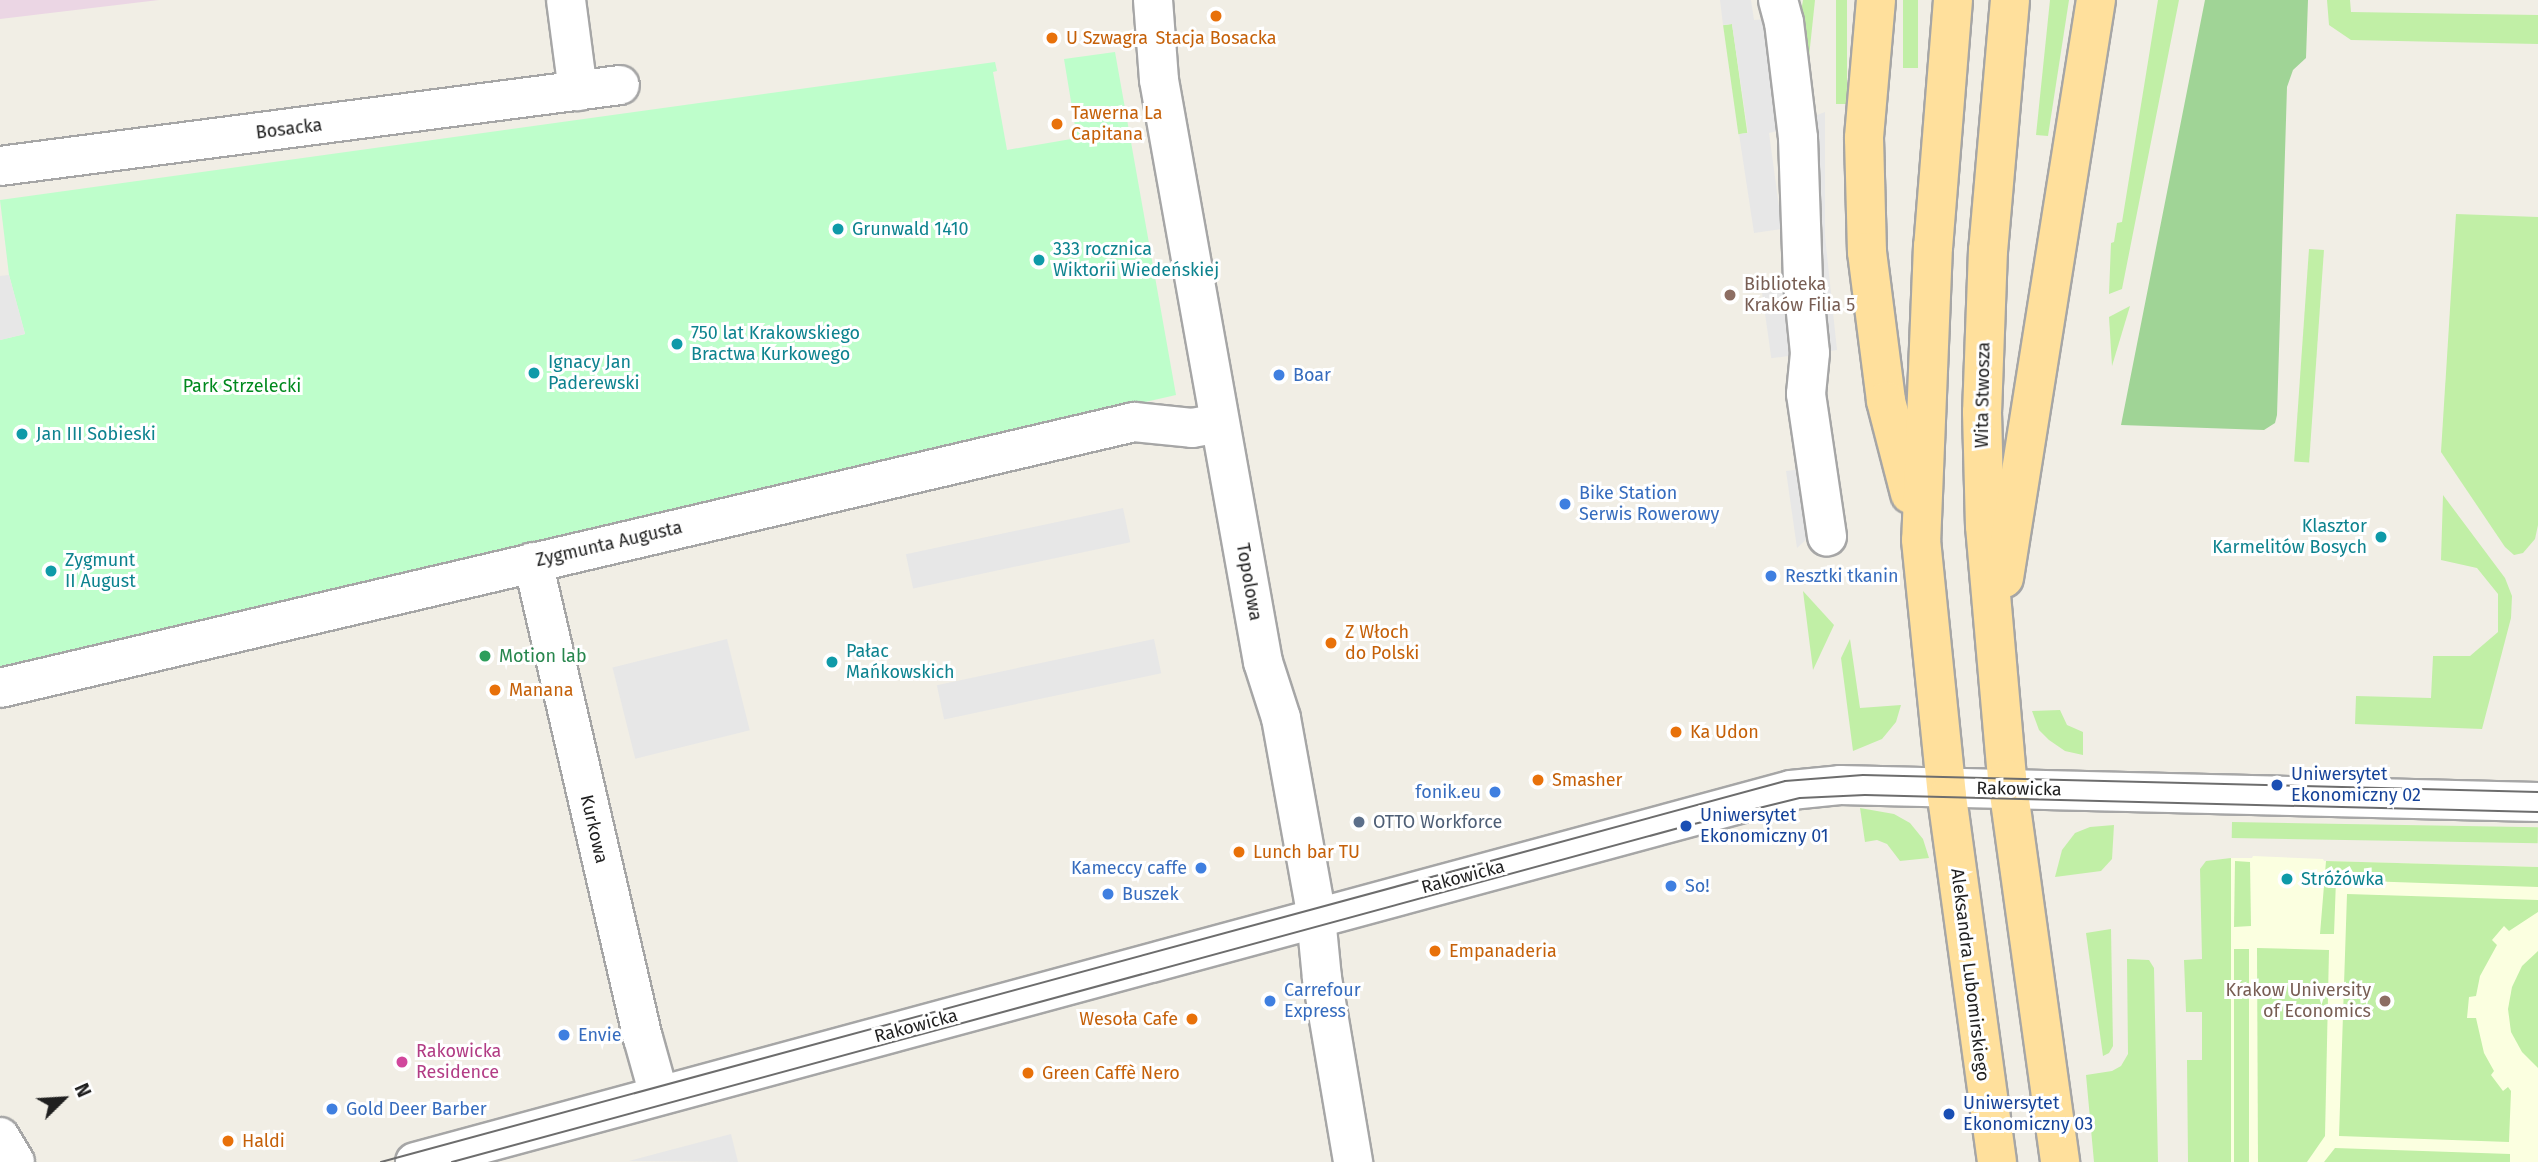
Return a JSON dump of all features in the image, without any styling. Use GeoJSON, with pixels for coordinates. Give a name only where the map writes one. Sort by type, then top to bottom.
{"type":"FeatureCollection","features":[{"type":"Feature","properties":{"kind":"main road"},"geometry":{"type":"LineString","coordinates":[[1876,0],[1864,138],[1867,252],[1886,401],[1921,540]]}},
{"type":"Feature","properties":{"kind":"main road"},"geometry":{"type":"LineString","coordinates":[[1946,788],[1921,540],[1933,246],[1953,0]]}},
{"type":"Feature","properties":{"kind":"main road","name":"Wita Stwosza"},"geometry":{"type":"LineString","coordinates":[[2009,789],[1984,526],[1983,363],[1988,250],[2010,0]]}},
{"type":"Feature","properties":{"kind":"main road"},"geometry":{"type":"LineString","coordinates":[[1994,653],[2018,484],[2096,0]]}},
{"type":"Feature","properties":{"kind":"main road","name":"Aleksandra Lubomirskiego"},"geometry":{"type":"LineString","coordinates":[[1946,788],[1976,1025],[1997,1162]]}},
{"type":"Feature","properties":{"kind":"main road"},"geometry":{"type":"LineString","coordinates":[[2009,789],[2060,1162]]}},
{"type":"Feature","properties":{"kind":"street"},"geometry":{"type":"LineString","coordinates":[[566,0],[578,92]]}},
{"type":"Feature","properties":{"kind":"street","name":"Topolowa"},"geometry":{"type":"LineString","coordinates":[[1153,0],[1159,80],[1263,662],[1281,718],[1353,1162]]}},
{"type":"Feature","properties":{"kind":"street"},"geometry":{"type":"LineString","coordinates":[[1778,0],[1784,22],[1798,138],[1803,283],[1810,353],[1806,394],[1827,536]]}},
{"type":"Feature","properties":{"kind":"street","name":"Bosacka"},"geometry":{"type":"LineString","coordinates":[[0,166],[620,85]]}},
{"type":"Feature","properties":{"kind":"street","name":"Zygmunta Augusta"},"geometry":{"type":"LineString","coordinates":[[0,688],[1134,422],[1192,428],[1219,423]]}},
{"type":"Feature","properties":{"kind":"street","name":"Kurkowa"},"geometry":{"type":"LineString","coordinates":[[533,562],[643,1038],[659,1095]]}},
{"type":"Feature","properties":{"kind":"street","name":"Rakowicka"},"geometry":{"type":"LineString","coordinates":[[415,1162],[1769,794],[1840,785],[2538,802]]}},
{"type":"Feature","properties":{"kind":"street"},"geometry":{"type":"LineString","coordinates":[[0,1137],[15,1162]]}},
{"type":"Feature","properties":{"kind":"shaded area"},"geometry":{"type":"Polygon","coordinates":[[[0,0],[159,0],[0,19],[0,0]]]}},
{"type":"Feature","properties":{"kind":"shaded area"},"geometry":{"type":"Polygon","coordinates":[[[1720,0],[1751,0],[1754,20],[1766,19],[1781,130],[1769,133],[1782,229],[1754,233],[1739,134],[1748,133],[1732,24],[1723,25],[1720,0]]]}},
{"type":"Feature","properties":{"kind":"shaded area"},"geometry":{"type":"Polygon","coordinates":[[[1825,112],[1825,236],[1837,350],[1824,352],[1812,117],[1825,112]]]}},
{"type":"Feature","properties":{"kind":"shaded area"},"geometry":{"type":"Polygon","coordinates":[[[9,275],[25,334],[0,340],[0,276],[9,275]]]}},
{"type":"Feature","properties":{"kind":"shaded area"},"geometry":{"type":"Polygon","coordinates":[[[1790,283],[1800,354],[1771,358],[1761,287],[1790,283]]]}},
{"type":"Feature","properties":{"kind":"shaded area"},"geometry":{"type":"Polygon","coordinates":[[[1802,469],[1811,535],[1797,548],[1786,471],[1802,469]]]}},
{"type":"Feature","properties":{"kind":"shaded area"},"geometry":{"type":"Polygon","coordinates":[[[1123,508],[1130,542],[913,588],[906,554],[1123,508]]]}},
{"type":"Feature","properties":{"kind":"shaded area"},"geometry":{"type":"Polygon","coordinates":[[[727,639],[750,730],[635,759],[613,668],[727,639]]]}},
{"type":"Feature","properties":{"kind":"shaded area"},"geometry":{"type":"Polygon","coordinates":[[[1154,639],[1161,673],[944,719],[937,685],[1154,639]]]}},
{"type":"Feature","properties":{"kind":"shaded area","name":"Krakow University of Economics"},"geometry":{"type":"Polygon","coordinates":[[[2253,856],[2324,861],[2538,867],[2538,1162],[2231,1162],[2231,858],[2253,856]]]}},
{"type":"Feature","properties":{"kind":"shaded area"},"geometry":{"type":"Polygon","coordinates":[[[731,1134],[738,1162],[629,1161],[674,1149],[731,1134]]]}},
{"type":"Feature","properties":{"kind":"green space"},"geometry":{"type":"Polygon","coordinates":[[[1803,0],[1815,0],[1808,66],[1801,12],[1803,0]]]}},
{"type":"Feature","properties":{"kind":"green space"},"geometry":{"type":"Polygon","coordinates":[[[1836,0],[1847,0],[1847,104],[1836,104],[1836,0]]]}},
{"type":"Feature","properties":{"kind":"green space"},"geometry":{"type":"Polygon","coordinates":[[[1903,0],[1918,0],[1918,68],[1903,68],[1903,0]]]}},
{"type":"Feature","properties":{"kind":"green space"},"geometry":{"type":"Polygon","coordinates":[[[2050,0],[2069,0],[2048,136],[2036,135],[2050,0]]]}},
{"type":"Feature","properties":{"kind":"green space"},"geometry":{"type":"Polygon","coordinates":[[[2158,0],[2179,0],[2122,289],[2109,294],[2111,243],[2114,242],[2117,223],[2122,222],[2158,0]]]}},
{"type":"Feature","properties":{"kind":"green space"},"geometry":{"type":"Polygon","coordinates":[[[2205,0],[2308,0],[2306,58],[2293,70],[2287,87],[2277,415],[2275,423],[2264,430],[2121,425],[2205,0]]]}},
{"type":"Feature","properties":{"kind":"green space"},"geometry":{"type":"Polygon","coordinates":[[[2327,0],[2350,0],[2351,12],[2538,15],[2538,44],[2351,40],[2329,25],[2327,0]]]}},
{"type":"Feature","properties":{"kind":"green space"},"geometry":{"type":"Polygon","coordinates":[[[1732,24],[1747,133],[1738,134],[1723,25],[1732,24]]]}},
{"type":"Feature","properties":{"kind":"green space","name":"Park Strzelecki"},"geometry":{"type":"Polygon","coordinates":[[[1115,52],[1176,395],[557,536],[0,667],[0,340],[25,334],[9,275],[0,200],[995,62],[997,71],[993,72],[1007,150],[1077,138],[1064,59],[1115,52]]]}},
{"type":"Feature","properties":{"kind":"green space"},"geometry":{"type":"Polygon","coordinates":[[[2456,214],[2538,217],[2538,525],[2535,539],[2523,553],[2514,555],[2505,547],[2441,452],[2456,214]]]}},
{"type":"Feature","properties":{"kind":"green space"},"geometry":{"type":"Polygon","coordinates":[[[2309,249],[2324,250],[2309,463],[2294,461],[2309,249]]]}},
{"type":"Feature","properties":{"kind":"green space"},"geometry":{"type":"Polygon","coordinates":[[[2130,306],[2112,366],[2109,317],[2130,306]]]}},
{"type":"Feature","properties":{"kind":"green space"},"geometry":{"type":"Polygon","coordinates":[[[2443,495],[2505,578],[2512,596],[2511,618],[2482,729],[2355,724],[2356,696],[2431,698],[2433,656],[2470,656],[2498,632],[2498,594],[2477,568],[2441,560],[2443,495]]]}},
{"type":"Feature","properties":{"kind":"green space"},"geometry":{"type":"Polygon","coordinates":[[[1803,591],[1834,625],[1813,670],[1803,591]]]}},
{"type":"Feature","properties":{"kind":"green space"},"geometry":{"type":"Polygon","coordinates":[[[1850,639],[1860,708],[1901,705],[1896,722],[1882,739],[1853,751],[1841,658],[1850,639]]]}},
{"type":"Feature","properties":{"kind":"green space"},"geometry":{"type":"Polygon","coordinates":[[[2060,710],[2067,725],[2083,732],[2083,755],[2065,751],[2049,740],[2039,730],[2032,711],[2060,710]]]}},
{"type":"Feature","properties":{"kind":"green space"},"geometry":{"type":"Polygon","coordinates":[[[1860,808],[1894,814],[1910,823],[1923,839],[1929,858],[1900,861],[1887,844],[1877,840],[1865,842],[1860,808]]]}},
{"type":"Feature","properties":{"kind":"green space"},"geometry":{"type":"Polygon","coordinates":[[[2232,822],[2538,827],[2538,843],[2232,838],[2232,822]]]}},
{"type":"Feature","properties":{"kind":"green space"},"geometry":{"type":"Polygon","coordinates":[[[2114,825],[2112,859],[2101,871],[2055,877],[2062,850],[2075,833],[2090,827],[2114,825]]]}},
{"type":"Feature","properties":{"kind":"green space"},"geometry":{"type":"Polygon","coordinates":[[[2231,858],[2231,1162],[2188,1162],[2187,1060],[2202,1060],[2202,1012],[2186,1012],[2184,960],[2202,959],[2200,869],[2206,861],[2231,858]]]}},
{"type":"Feature","properties":{"kind":"green space"},"geometry":{"type":"Polygon","coordinates":[[[2235,861],[2250,862],[2251,926],[2234,927],[2235,861]]]}},
{"type":"Feature","properties":{"kind":"green space"},"geometry":{"type":"Polygon","coordinates":[[[2326,861],[2538,867],[2538,887],[2336,880],[2334,934],[2320,934],[2326,861]]]}},
{"type":"Feature","properties":{"kind":"green space"},"geometry":{"type":"Polygon","coordinates":[[[2347,894],[2538,900],[2538,912],[2509,931],[2504,926],[2492,940],[2497,945],[2480,976],[2476,996],[2469,997],[2467,1018],[2476,1018],[2484,1053],[2494,1071],[2491,1075],[2503,1091],[2508,1087],[2511,1091],[2509,1142],[2339,1136],[2347,894]]]}},
{"type":"Feature","properties":{"kind":"green space"},"geometry":{"type":"Polygon","coordinates":[[[2111,929],[2113,1046],[2109,1053],[2103,1056],[2086,933],[2111,929]]]}},
{"type":"Feature","properties":{"kind":"green space"},"geometry":{"type":"Polygon","coordinates":[[[2257,948],[2329,950],[2325,1136],[2307,1162],[2258,1162],[2257,948]]]}},
{"type":"Feature","properties":{"kind":"green space"},"geometry":{"type":"Polygon","coordinates":[[[2234,949],[2249,949],[2249,1162],[2234,1162],[2234,949]]]}},
{"type":"Feature","properties":{"kind":"green space"},"geometry":{"type":"Polygon","coordinates":[[[2538,951],[2538,1068],[2522,1052],[2511,1032],[2508,1009],[2512,987],[2522,966],[2538,951]]]}},
{"type":"Feature","properties":{"kind":"green space"},"geometry":{"type":"Polygon","coordinates":[[[2127,959],[2149,960],[2154,968],[2158,1162],[2094,1162],[2086,1075],[2112,1071],[2121,1066],[2128,1054],[2127,959]]]}},
{"type":"Feature","properties":{"kind":"green space"},"geometry":{"type":"Polygon","coordinates":[[[2335,1148],[2510,1154],[2510,1162],[2324,1162],[2335,1148]]]}},
{"type":"Feature","properties":{"kind":"tram line"},"geometry":{"type":"LineString","coordinates":[[381,1162],[1785,781],[1863,775],[2538,792]]}},
{"type":"Feature","properties":{"kind":"tram line"},"geometry":{"type":"LineString","coordinates":[[452,1162],[1686,826],[1800,798],[1865,795],[2538,812]]}},
{"type":"Feature","properties":{"kind":"place","name":"Stacja Bosacka"},"geometry":{"type":"Point","coordinates":[1216,16]}},
{"type":"Feature","properties":{"kind":"place","name":"U Szwagra"},"geometry":{"type":"Point","coordinates":[1052,38]}},
{"type":"Feature","properties":{"kind":"place","name":"Tawerna La Capitana"},"geometry":{"type":"Point","coordinates":[1057,124]}},
{"type":"Feature","properties":{"kind":"place","name":"Grunwald 1410"},"geometry":{"type":"Point","coordinates":[838,229]}},
{"type":"Feature","properties":{"kind":"place","name":"333 rocznica Wiktorii Wiedeńskiej"},"geometry":{"type":"Point","coordinates":[1039,260]}},
{"type":"Feature","properties":{"kind":"place","name":"Biblioteka Kraków Filia 5"},"geometry":{"type":"Point","coordinates":[1730,295]}},
{"type":"Feature","properties":{"kind":"place","name":"750 lat Krakowskiego Bractwa Kurkowego"},"geometry":{"type":"Point","coordinates":[677,344]}},
{"type":"Feature","properties":{"kind":"place","name":"Ignacy Jan Paderewski"},"geometry":{"type":"Point","coordinates":[534,373]}},
{"type":"Feature","properties":{"kind":"place","name":"Boar"},"geometry":{"type":"Point","coordinates":[1279,375]}},
{"type":"Feature","properties":{"kind":"place","name":"Jan III Sobieski"},"geometry":{"type":"Point","coordinates":[22,434]}},
{"type":"Feature","properties":{"kind":"place","name":"Bike Station Serwis Rowerowy"},"geometry":{"type":"Point","coordinates":[1565,504]}},
{"type":"Feature","properties":{"kind":"place","name":"Klasztor Karmelitów Bosych"},"geometry":{"type":"Point","coordinates":[2381,537]}},
{"type":"Feature","properties":{"kind":"place","name":"Zygmunt II August"},"geometry":{"type":"Point","coordinates":[51,571]}},
{"type":"Feature","properties":{"kind":"place","name":"Resztki tkanin"},"geometry":{"type":"Point","coordinates":[1771,576]}},
{"type":"Feature","properties":{"kind":"place","name":"Z Włoch do Polski"},"geometry":{"type":"Point","coordinates":[1331,643]}},
{"type":"Feature","properties":{"kind":"place","name":"Motion lab"},"geometry":{"type":"Point","coordinates":[485,656]}},
{"type":"Feature","properties":{"kind":"place","name":"Pałac Mańkowskich"},"geometry":{"type":"Point","coordinates":[832,662]}},
{"type":"Feature","properties":{"kind":"place","name":"Manana"},"geometry":{"type":"Point","coordinates":[495,690]}},
{"type":"Feature","properties":{"kind":"place","name":"Ka Udon"},"geometry":{"type":"Point","coordinates":[1676,732]}},
{"type":"Feature","properties":{"kind":"place","name":"Smasher"},"geometry":{"type":"Point","coordinates":[1538,780]}},
{"type":"Feature","properties":{"kind":"place","name":"Uniwersytet Ekonomiczny 02"},"geometry":{"type":"Point","coordinates":[2277,785]}},
{"type":"Feature","properties":{"kind":"place","name":"fonik.eu"},"geometry":{"type":"Point","coordinates":[1495,792]}},
{"type":"Feature","properties":{"kind":"place","name":"OTTO Workforce"},"geometry":{"type":"Point","coordinates":[1359,822]}},
{"type":"Feature","properties":{"kind":"place","name":"Uniwersytet Ekonomiczny 01"},"geometry":{"type":"Point","coordinates":[1686,826]}},
{"type":"Feature","properties":{"kind":"place","name":"Lunch bar TU"},"geometry":{"type":"Point","coordinates":[1239,852]}},
{"type":"Feature","properties":{"kind":"place","name":"Kameccy caffe"},"geometry":{"type":"Point","coordinates":[1201,868]}},
{"type":"Feature","properties":{"kind":"place","name":"Stróżówka"},"geometry":{"type":"Point","coordinates":[2287,879]}},
{"type":"Feature","properties":{"kind":"place","name":"So!"},"geometry":{"type":"Point","coordinates":[1671,886]}},
{"type":"Feature","properties":{"kind":"place","name":"Buszek"},"geometry":{"type":"Point","coordinates":[1108,894]}},
{"type":"Feature","properties":{"kind":"place","name":"Empanaderia"},"geometry":{"type":"Point","coordinates":[1435,951]}},
{"type":"Feature","properties":{"kind":"place","name":"Carrefour Express"},"geometry":{"type":"Point","coordinates":[1270,1001]}},
{"type":"Feature","properties":{"kind":"place","name":"Krakow University of Economics"},"geometry":{"type":"Point","coordinates":[2385,1001]}},
{"type":"Feature","properties":{"kind":"place","name":"Wesoła Cafe"},"geometry":{"type":"Point","coordinates":[1192,1019]}},
{"type":"Feature","properties":{"kind":"place","name":"Envie"},"geometry":{"type":"Point","coordinates":[564,1035]}},
{"type":"Feature","properties":{"kind":"place","name":"Rakowicka Residence"},"geometry":{"type":"Point","coordinates":[402,1062]}},
{"type":"Feature","properties":{"kind":"place","name":"Green Caffè Nero"},"geometry":{"type":"Point","coordinates":[1028,1073]}},
{"type":"Feature","properties":{"kind":"place","name":"Gold Deer Barber"},"geometry":{"type":"Point","coordinates":[332,1109]}},
{"type":"Feature","properties":{"kind":"place","name":"Uniwersytet Ekonomiczny 03"},"geometry":{"type":"Point","coordinates":[1949,1114]}},
{"type":"Feature","properties":{"kind":"place","name":"Haldi"},"geometry":{"type":"Point","coordinates":[228,1141]}}]}
